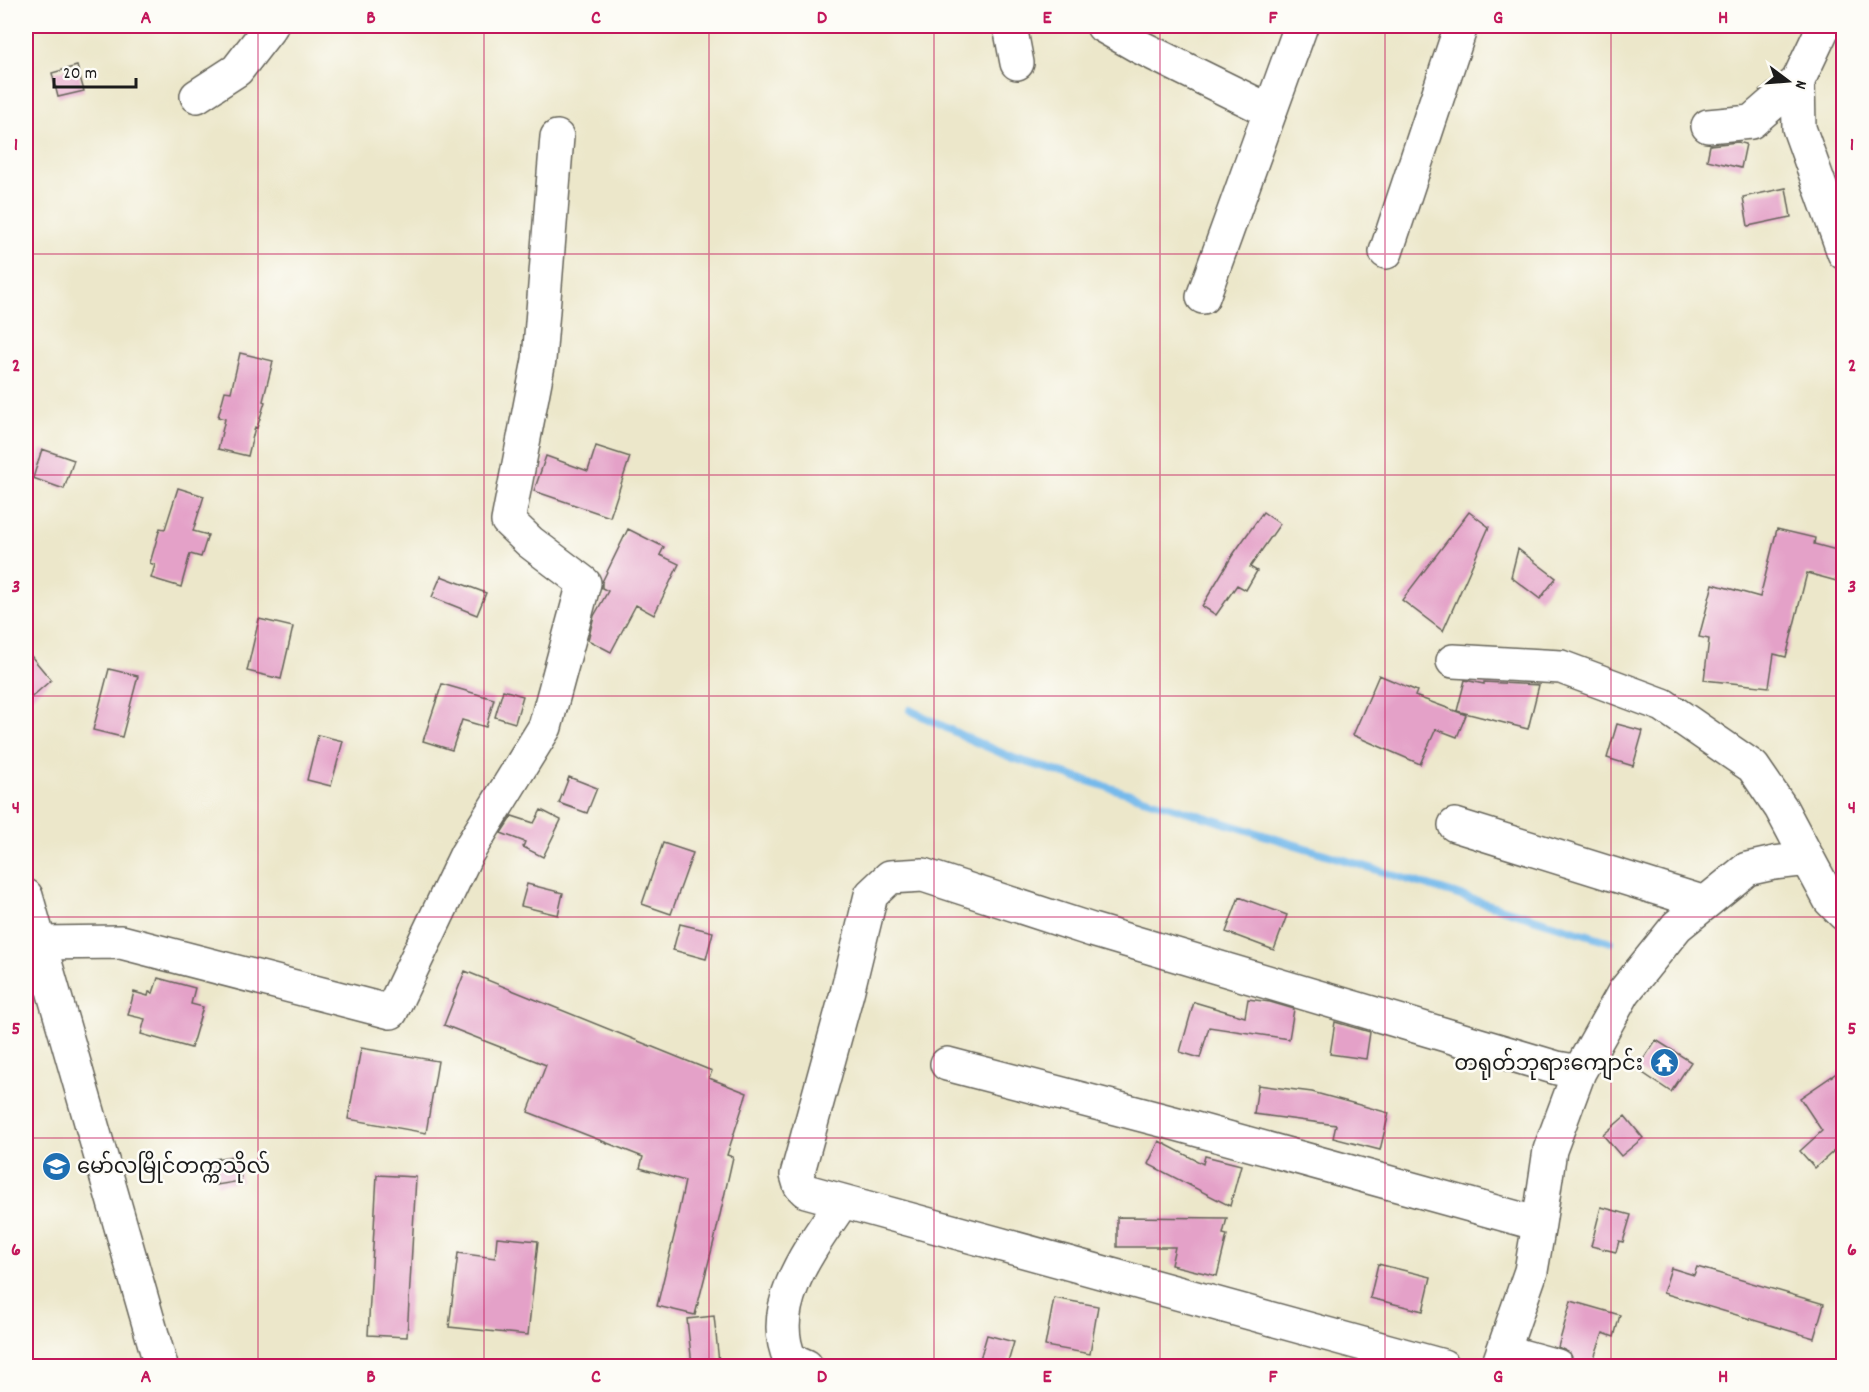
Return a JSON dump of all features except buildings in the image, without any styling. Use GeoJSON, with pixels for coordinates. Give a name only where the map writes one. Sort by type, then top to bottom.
{"type":"FeatureCollection","features":[{"type":"Feature","properties":{"kind":"street"},"geometry":{"type":"LineString","coordinates":[[197,96],[237,70],[271,26]]}},
{"type":"Feature","properties":{"kind":"street"},"geometry":{"type":"LineString","coordinates":[[1010,26],[1017,63]]}},
{"type":"Feature","properties":{"kind":"street"},"geometry":{"type":"LineString","coordinates":[[1103,26],[1140,47],[1270,111]]}},
{"type":"Feature","properties":{"kind":"street"},"geometry":{"type":"LineString","coordinates":[[1203,297],[1301,26]]}},
{"type":"Feature","properties":{"kind":"street"},"geometry":{"type":"LineString","coordinates":[[1386,252],[1461,26]]}},
{"type":"Feature","properties":{"kind":"street"},"geometry":{"type":"LineString","coordinates":[[1708,126],[1751,122],[1798,81],[1824,26]]}},
{"type":"Feature","properties":{"kind":"street"},"geometry":{"type":"LineString","coordinates":[[1798,81],[1799,128],[1844,253]]}},
{"type":"Feature","properties":{"kind":"street"},"geometry":{"type":"LineString","coordinates":[[39,943],[121,942],[391,1012],[466,855],[545,727],[584,583],[530,542],[508,521],[539,360],[557,137]]}},
{"type":"Feature","properties":{"kind":"street"},"geometry":{"type":"LineString","coordinates":[[1453,661],[1561,668],[1663,705],[1754,767],[1781,808],[1830,900],[1844,915]]}},
{"type":"Feature","properties":{"kind":"street"},"geometry":{"type":"LineString","coordinates":[[1455,825],[1704,903]]}},
{"type":"Feature","properties":{"kind":"street"},"geometry":{"type":"LineString","coordinates":[[1557,1366],[1501,1359],[1531,1271],[1550,1150],[1579,1072],[1624,992],[1677,926],[1748,868],[1809,859]]}},
{"type":"Feature","properties":{"kind":"street"},"geometry":{"type":"LineString","coordinates":[[1443,1366],[806,1191],[800,1185],[797,1175],[847,993],[871,895],[890,877],[923,875],[1092,930],[1557,1068],[1579,1072]]}},
{"type":"Feature","properties":{"kind":"street"},"geometry":{"type":"LineString","coordinates":[[26,896],[162,1366]]}},
{"type":"Feature","properties":{"kind":"street"},"geometry":{"type":"LineString","coordinates":[[947,1064],[1188,1127],[1539,1224]]}},
{"type":"Feature","properties":{"kind":"street"},"geometry":{"type":"LineString","coordinates":[[806,1366],[790,1359],[783,1345],[785,1310],[792,1282],[806,1255],[842,1202]]}},
{"type":"Feature","properties":{"kind":"waterway"},"geometry":{"type":"LineString","coordinates":[[910,710],[1013,758],[1611,942]]}},
{"type":"Feature","properties":{"kind":"place","name":"တရုတ်ဘုရားကျောင်း"},"geometry":{"type":"Point","coordinates":[1664,1063]}},
{"type":"Feature","properties":{"kind":"place","name":"မော်လမြိုင်တက္ကသိုလ်"},"geometry":{"type":"Point","coordinates":[56,1166]}}]}
